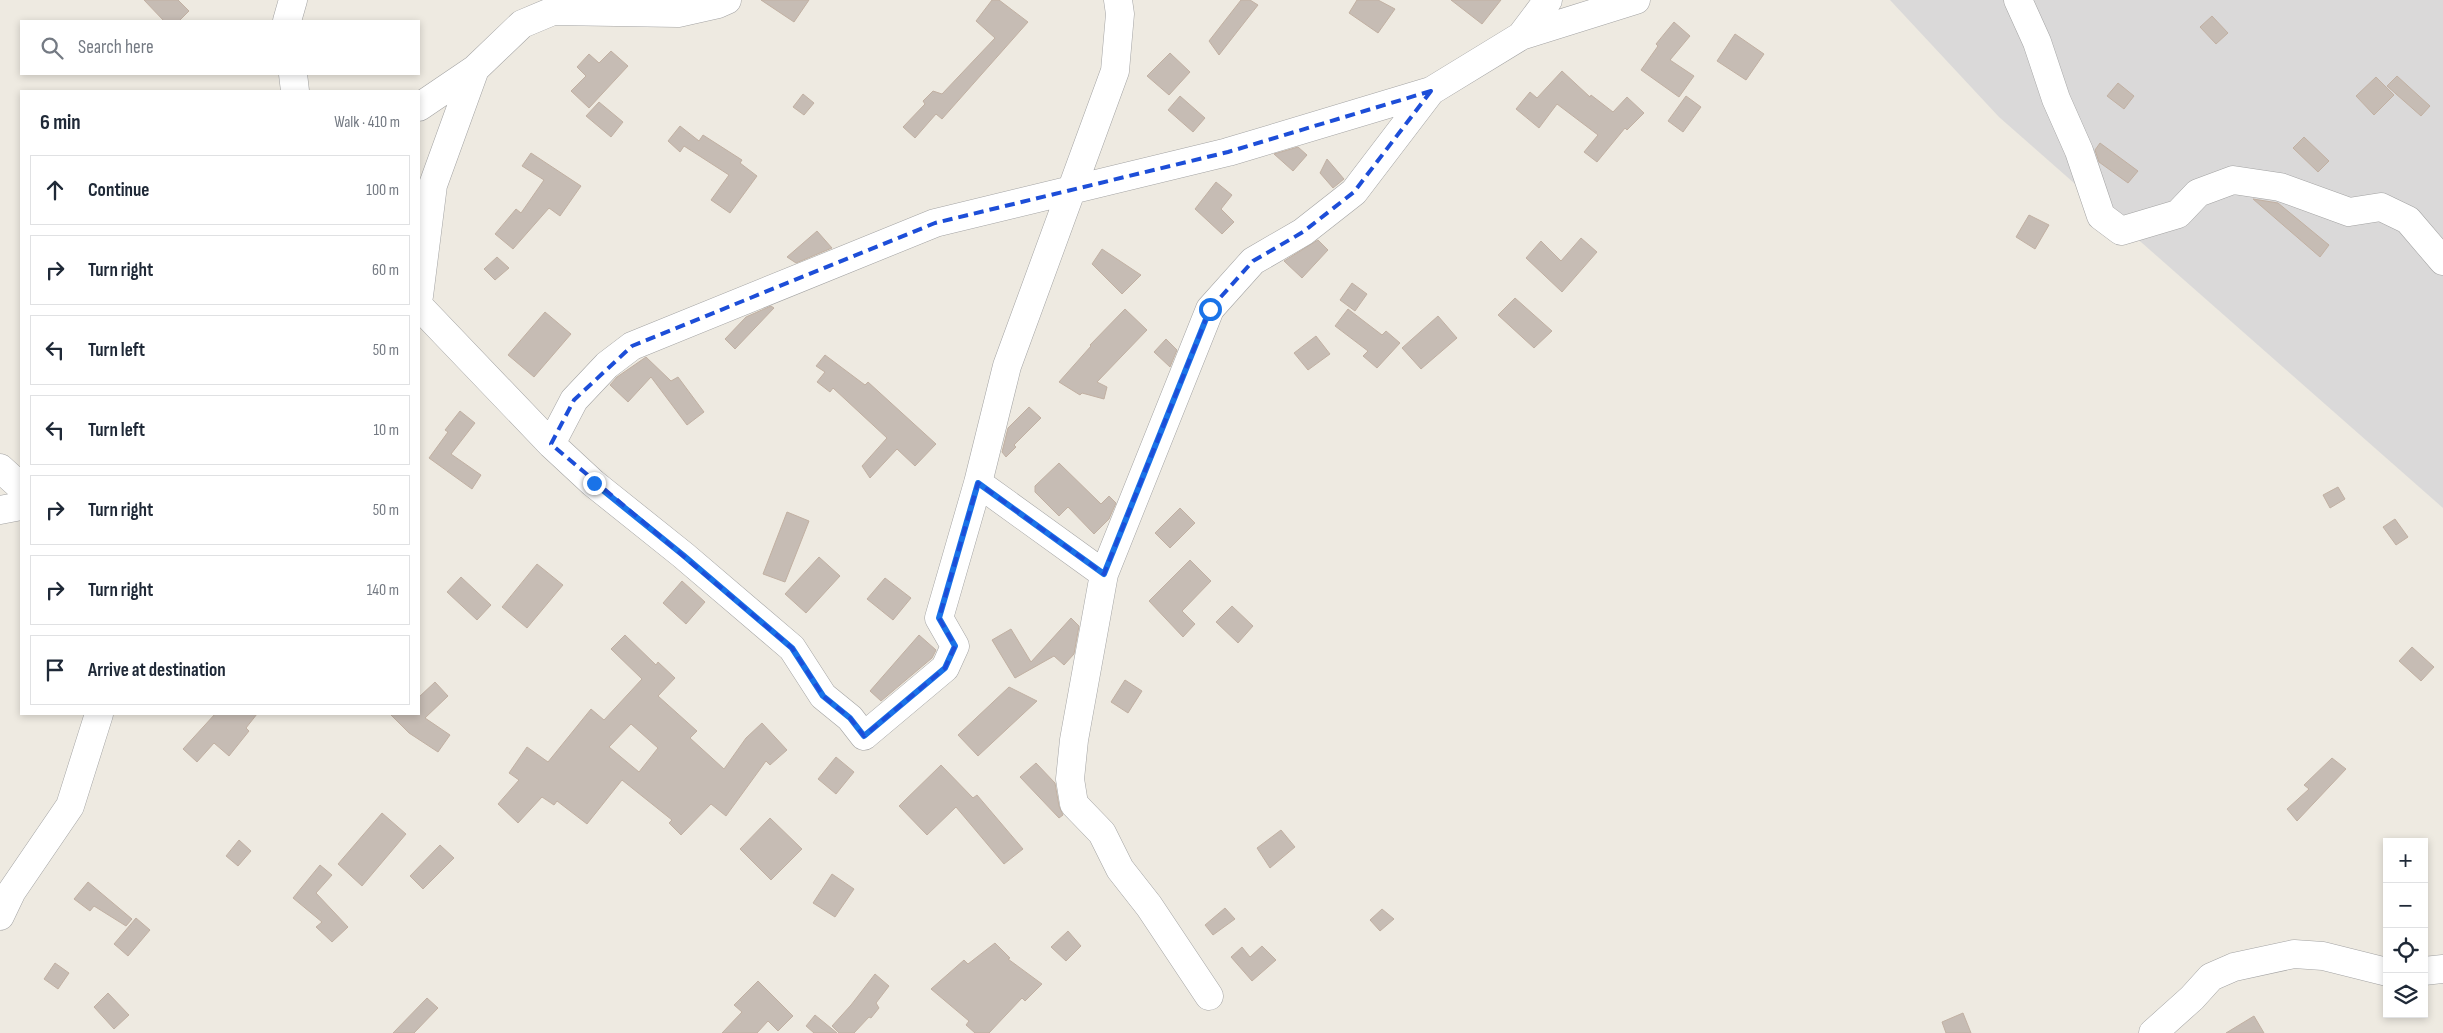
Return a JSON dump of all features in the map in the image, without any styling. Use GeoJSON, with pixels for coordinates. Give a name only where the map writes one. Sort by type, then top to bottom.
{"type":"FeatureCollection","features":[{"type":"Feature","properties":{"kind":"street"},"geometry":{"type":"LineString","coordinates":[[287,20],[293,0]]}},
{"type":"Feature","properties":{"kind":"street"},"geometry":{"type":"LineString","coordinates":[[420,106],[475,69],[522,24],[553,11],[678,13],[718,4],[727,0]]}},
{"type":"Feature","properties":{"kind":"street"},"geometry":{"type":"LineString","coordinates":[[420,307],[551,444],[594,483],[683,555],[792,648],[823,696],[850,718],[864,736],[945,668],[955,646],[939,618],[978,483],[1007,366],[1115,71],[1120,14],[1118,0]]}},
{"type":"Feature","properties":{"kind":"street"},"geometry":{"type":"LineString","coordinates":[[1521,36],[1548,0]]}},
{"type":"Feature","properties":{"kind":"street"},"geometry":{"type":"LineString","coordinates":[[551,444],[574,400],[607,366],[632,346],[935,223],[1228,152],[1431,91],[1521,36],[1636,0]]}},
{"type":"Feature","properties":{"kind":"street"},"geometry":{"type":"LineString","coordinates":[[2018,0],[2037,42],[2056,99],[2079,151],[2101,216],[2121,232],[2178,214],[2198,193],[2233,180],[2280,187],[2349,212],[2381,207],[2408,220],[2443,261]]}},
{"type":"Feature","properties":{"kind":"street"},"geometry":{"type":"LineString","coordinates":[[420,288],[433,185],[475,69]]}},
{"type":"Feature","properties":{"kind":"street"},"geometry":{"type":"LineString","coordinates":[[293,75],[295,90]]}},
{"type":"Feature","properties":{"kind":"street"},"geometry":{"type":"LineString","coordinates":[[1209,996],[1149,906],[1120,869],[1102,834],[1074,804],[1070,779],[1074,740],[1104,574],[1210,309],[1253,260],[1302,232],[1354,192],[1431,91]]}},
{"type":"Feature","properties":{"kind":"street"},"geometry":{"type":"LineString","coordinates":[[0,468],[20,486]]}},
{"type":"Feature","properties":{"kind":"street"},"geometry":{"type":"LineString","coordinates":[[978,483],[1104,574]]}},
{"type":"Feature","properties":{"kind":"street"},"geometry":{"type":"LineString","coordinates":[[0,510],[20,506]]}},
{"type":"Feature","properties":{"kind":"street"},"geometry":{"type":"LineString","coordinates":[[0,916],[12,891],[70,806],[99,715]]}},
{"type":"Feature","properties":{"kind":"street"},"geometry":{"type":"LineString","coordinates":[[2152,1033],[2192,998],[2211,977],[2234,967],[2294,954],[2323,956],[2383,971]]}},
{"type":"Feature","properties":{"kind":"street"},"geometry":{"type":"LineString","coordinates":[[2428,971],[2443,969]]}},
{"type":"Feature","properties":{"kind":"highlighted area"},"geometry":{"type":"Polygon","coordinates":[[[1431,91],[1354,192],[1303,232],[1253,261],[1210,309],[1104,574],[978,483],[939,618],[955,646],[945,668],[864,736],[850,718],[823,696],[792,648],[551,444],[574,400],[632,346],[935,223],[1228,152],[1431,91]]]}},
{"type":"Feature","properties":{"kind":"shaded area"},"geometry":{"type":"Polygon","coordinates":[[[1890,0],[2443,0],[2443,508],[1999,117],[1890,0]]]}},
{"type":"Feature","properties":{"kind":"building"},"geometry":{"type":"Polygon","coordinates":[[[144,0],[178,0],[189,11],[180,20],[163,20],[144,0]]]}},
{"type":"Feature","properties":{"kind":"building"},"geometry":{"type":"Polygon","coordinates":[[[761,0],[809,0],[794,22],[761,0]]]}},
{"type":"Feature","properties":{"kind":"building"},"geometry":{"type":"Polygon","coordinates":[[[992,0],[999,0],[1028,22],[942,119],[936,114],[915,138],[903,127],[925,104],[923,101],[933,91],[942,94],[995,38],[976,21],[992,0]]]}},
{"type":"Feature","properties":{"kind":"building"},"geometry":{"type":"Polygon","coordinates":[[[1241,0],[1250,0],[1258,5],[1219,55],[1209,41],[1241,0]]]}},
{"type":"Feature","properties":{"kind":"building"},"geometry":{"type":"Polygon","coordinates":[[[1357,0],[1378,0],[1395,9],[1378,33],[1349,13],[1357,0]]]}},
{"type":"Feature","properties":{"kind":"building"},"geometry":{"type":"Polygon","coordinates":[[[1451,0],[1501,0],[1482,24],[1451,0]]]}},
{"type":"Feature","properties":{"kind":"building"},"geometry":{"type":"Polygon","coordinates":[[[2212,16],[2228,33],[2216,44],[2200,27],[2212,16]]]}},
{"type":"Feature","properties":{"kind":"building"},"geometry":{"type":"Polygon","coordinates":[[[1674,22],[1690,36],[1670,60],[1694,76],[1679,97],[1641,70],[1658,46],[1656,44],[1674,22]]]}},
{"type":"Feature","properties":{"kind":"building"},"geometry":{"type":"Polygon","coordinates":[[[1735,34],[1764,54],[1746,80],[1717,61],[1735,34]]]}},
{"type":"Feature","properties":{"kind":"building"},"geometry":{"type":"Polygon","coordinates":[[[611,51],[628,66],[589,108],[571,91],[586,76],[577,67],[589,54],[599,63],[611,51]]]}},
{"type":"Feature","properties":{"kind":"building"},"geometry":{"type":"Polygon","coordinates":[[[1170,53],[1190,72],[1169,95],[1147,76],[1170,53]]]}},
{"type":"Feature","properties":{"kind":"building"},"geometry":{"type":"Polygon","coordinates":[[[1562,71],[1590,97],[1591,95],[1613,112],[1627,97],[1644,113],[1627,130],[1625,128],[1597,162],[1584,152],[1598,135],[1557,104],[1539,128],[1516,109],[1530,92],[1537,98],[1562,71]]]}},
{"type":"Feature","properties":{"kind":"building"},"geometry":{"type":"Polygon","coordinates":[[[2397,76],[2430,106],[2421,116],[2387,86],[2397,76]]]}},
{"type":"Feature","properties":{"kind":"building"},"geometry":{"type":"Polygon","coordinates":[[[2376,77],[2394,95],[2374,115],[2356,96],[2376,77]]]}},
{"type":"Feature","properties":{"kind":"building"},"geometry":{"type":"Polygon","coordinates":[[[2118,83],[2134,96],[2124,109],[2107,96],[2118,83]]]}},
{"type":"Feature","properties":{"kind":"building"},"geometry":{"type":"Polygon","coordinates":[[[803,94],[814,103],[804,115],[793,107],[803,94]]]}},
{"type":"Feature","properties":{"kind":"building"},"geometry":{"type":"Polygon","coordinates":[[[1180,96],[1205,118],[1193,132],[1168,110],[1180,96]]]}},
{"type":"Feature","properties":{"kind":"building"},"geometry":{"type":"Polygon","coordinates":[[[1686,96],[1701,107],[1683,132],[1668,121],[1686,96]]]}},
{"type":"Feature","properties":{"kind":"building"},"geometry":{"type":"Polygon","coordinates":[[[599,102],[623,122],[611,137],[586,116],[599,102]]]}},
{"type":"Feature","properties":{"kind":"building"},"geometry":{"type":"Polygon","coordinates":[[[680,126],[699,141],[703,135],[742,160],[740,163],[757,176],[730,213],[711,200],[729,175],[684,146],[680,152],[668,141],[680,126]]]}},
{"type":"Feature","properties":{"kind":"building"},"geometry":{"type":"Polygon","coordinates":[[[2304,137],[2329,161],[2318,172],[2293,148],[2304,137]]]}},
{"type":"Feature","properties":{"kind":"building"},"geometry":{"type":"Polygon","coordinates":[[[2100,143],[2138,171],[2128,183],[2099,162],[2095,150],[2100,143]]]}},
{"type":"Feature","properties":{"kind":"building"},"geometry":{"type":"Polygon","coordinates":[[[1298,147],[1307,155],[1293,171],[1274,154],[1298,147]]]}},
{"type":"Feature","properties":{"kind":"building"},"geometry":{"type":"Polygon","coordinates":[[[531,153],[581,186],[560,216],[549,208],[513,249],[495,234],[516,209],[521,213],[544,180],[522,166],[531,153]]]}},
{"type":"Feature","properties":{"kind":"building"},"geometry":{"type":"Polygon","coordinates":[[[1327,159],[1344,179],[1333,188],[1320,173],[1327,159]]]}},
{"type":"Feature","properties":{"kind":"building"},"geometry":{"type":"Polygon","coordinates":[[[1216,182],[1232,195],[1221,209],[1234,222],[1222,234],[1195,209],[1216,182]]]}},
{"type":"Feature","properties":{"kind":"building"},"geometry":{"type":"Polygon","coordinates":[[[2253,199],[2278,203],[2329,245],[2320,257],[2253,199]]]}},
{"type":"Feature","properties":{"kind":"building"},"geometry":{"type":"Polygon","coordinates":[[[2029,215],[2049,225],[2035,249],[2016,237],[2029,215]]]}},
{"type":"Feature","properties":{"kind":"building"},"geometry":{"type":"Polygon","coordinates":[[[817,231],[832,248],[796,263],[787,257],[817,231]]]}},
{"type":"Feature","properties":{"kind":"building"},"geometry":{"type":"Polygon","coordinates":[[[1581,238],[1597,252],[1562,292],[1526,258],[1541,241],[1561,261],[1581,238]]]}},
{"type":"Feature","properties":{"kind":"building"},"geometry":{"type":"Polygon","coordinates":[[[1318,240],[1328,250],[1302,278],[1284,261],[1318,240]]]}},
{"type":"Feature","properties":{"kind":"building"},"geometry":{"type":"Polygon","coordinates":[[[1102,249],[1141,275],[1122,294],[1092,264],[1102,249]]]}},
{"type":"Feature","properties":{"kind":"building"},"geometry":{"type":"Polygon","coordinates":[[[497,257],[509,268],[495,280],[484,269],[497,257]]]}},
{"type":"Feature","properties":{"kind":"building"},"geometry":{"type":"Polygon","coordinates":[[[1352,283],[1367,294],[1355,311],[1340,300],[1352,283]]]}},
{"type":"Feature","properties":{"kind":"building"},"geometry":{"type":"Polygon","coordinates":[[[1515,298],[1552,331],[1534,348],[1498,315],[1515,298]]]}},
{"type":"Feature","properties":{"kind":"building"},"geometry":{"type":"Polygon","coordinates":[[[771,306],[774,308],[735,349],[725,339],[746,317],[771,306]]]}},
{"type":"Feature","properties":{"kind":"building"},"geometry":{"type":"Polygon","coordinates":[[[1125,309],[1147,330],[1097,382],[1107,387],[1104,399],[1082,393],[1080,395],[1059,382],[1090,345],[1125,309]]]}},
{"type":"Feature","properties":{"kind":"building"},"geometry":{"type":"Polygon","coordinates":[[[1348,309],[1382,335],[1386,331],[1400,343],[1377,368],[1363,356],[1368,351],[1335,326],[1348,309]]]}},
{"type":"Feature","properties":{"kind":"building"},"geometry":{"type":"Polygon","coordinates":[[[545,312],[571,334],[534,377],[508,355],[545,312]]]}},
{"type":"Feature","properties":{"kind":"building"},"geometry":{"type":"Polygon","coordinates":[[[1438,316],[1457,338],[1421,369],[1402,348],[1438,316]]]}},
{"type":"Feature","properties":{"kind":"building"},"geometry":{"type":"Polygon","coordinates":[[[1316,336],[1330,354],[1308,370],[1294,353],[1316,336]]]}},
{"type":"Feature","properties":{"kind":"building"},"geometry":{"type":"Polygon","coordinates":[[[1166,339],[1177,350],[1170,367],[1154,352],[1166,339]]]}},
{"type":"Feature","properties":{"kind":"building"},"geometry":{"type":"Polygon","coordinates":[[[825,355],[865,385],[868,382],[936,444],[915,466],[897,449],[870,478],[862,466],[887,438],[833,388],[830,392],[817,382],[825,372],[816,366],[825,355]]]}},
{"type":"Feature","properties":{"kind":"building"},"geometry":{"type":"Polygon","coordinates":[[[646,357],[671,381],[678,377],[704,412],[687,425],[651,377],[628,402],[610,385],[617,377],[646,357]]]}},
{"type":"Feature","properties":{"kind":"building"},"geometry":{"type":"Polygon","coordinates":[[[1029,407],[1041,418],[1014,445],[1016,447],[1006,457],[1002,452],[1008,428],[1029,407]]]}},
{"type":"Feature","properties":{"kind":"building"},"geometry":{"type":"Polygon","coordinates":[[[460,411],[475,423],[451,454],[481,475],[472,489],[429,458],[448,432],[445,430],[460,411]]]}},
{"type":"Feature","properties":{"kind":"building"},"geometry":{"type":"Polygon","coordinates":[[[1059,463],[1101,504],[1109,496],[1116,503],[1109,519],[1094,534],[1068,507],[1059,516],[1035,492],[1035,486],[1059,463]]]}},
{"type":"Feature","properties":{"kind":"building"},"geometry":{"type":"Polygon","coordinates":[[[2338,487],[2345,499],[2330,508],[2323,495],[2338,487]]]}},
{"type":"Feature","properties":{"kind":"building"},"geometry":{"type":"Polygon","coordinates":[[[1180,508],[1195,523],[1170,548],[1155,533],[1180,508]]]}},
{"type":"Feature","properties":{"kind":"building"},"geometry":{"type":"Polygon","coordinates":[[[787,512],[809,521],[785,582],[763,574],[787,512]]]}},
{"type":"Feature","properties":{"kind":"building"},"geometry":{"type":"Polygon","coordinates":[[[2395,519],[2408,537],[2396,545],[2383,527],[2395,519]]]}},
{"type":"Feature","properties":{"kind":"building"},"geometry":{"type":"Polygon","coordinates":[[[819,557],[840,576],[806,613],[785,594],[819,557]]]}},
{"type":"Feature","properties":{"kind":"building"},"geometry":{"type":"Polygon","coordinates":[[[1190,560],[1211,581],[1182,611],[1195,624],[1183,637],[1149,601],[1190,560]]]}},
{"type":"Feature","properties":{"kind":"building"},"geometry":{"type":"Polygon","coordinates":[[[537,564],[563,585],[527,628],[502,607],[537,564]]]}},
{"type":"Feature","properties":{"kind":"building"},"geometry":{"type":"Polygon","coordinates":[[[461,577],[491,605],[477,620],[447,592],[461,577]]]}},
{"type":"Feature","properties":{"kind":"building"},"geometry":{"type":"Polygon","coordinates":[[[885,578],[911,598],[893,620],[867,599],[885,578]]]}},
{"type":"Feature","properties":{"kind":"building"},"geometry":{"type":"Polygon","coordinates":[[[682,581],[705,602],[686,624],[663,603],[682,581]]]}},
{"type":"Feature","properties":{"kind":"building"},"geometry":{"type":"Polygon","coordinates":[[[1232,606],[1253,626],[1238,643],[1216,622],[1232,606]]]}},
{"type":"Feature","properties":{"kind":"building"},"geometry":{"type":"Polygon","coordinates":[[[1071,618],[1079,626],[1074,654],[1064,665],[1054,656],[1015,678],[992,640],[1011,629],[1031,662],[1071,618]]]}},
{"type":"Feature","properties":{"kind":"building"},"geometry":{"type":"Polygon","coordinates":[[[625,635],[656,665],[658,662],[675,678],[658,696],[697,731],[690,738],[724,769],[746,738],[762,723],[787,750],[770,765],[766,761],[726,816],[711,804],[681,835],[669,823],[672,820],[622,780],[587,824],[557,801],[554,805],[542,797],[518,823],[498,804],[519,780],[509,773],[527,747],[548,762],[591,709],[604,720],[642,679],[611,649],[625,635]],[[631,724],[609,747],[639,772],[658,748],[631,724]]]}},
{"type":"Feature","properties":{"kind":"building"},"geometry":{"type":"Polygon","coordinates":[[[919,635],[936,650],[932,658],[881,701],[870,691],[919,635]]]}},
{"type":"Feature","properties":{"kind":"building"},"geometry":{"type":"Polygon","coordinates":[[[2412,647],[2434,667],[2421,681],[2399,661],[2412,647]]]}},
{"type":"Feature","properties":{"kind":"building"},"geometry":{"type":"Polygon","coordinates":[[[1125,680],[1142,691],[1128,713],[1111,702],[1125,680]]]}},
{"type":"Feature","properties":{"kind":"building"},"geometry":{"type":"Polygon","coordinates":[[[435,682],[448,696],[425,718],[450,735],[438,752],[409,733],[391,715],[420,715],[420,696],[435,682]]]}},
{"type":"Feature","properties":{"kind":"building"},"geometry":{"type":"Polygon","coordinates":[[[1009,687],[1037,701],[978,756],[958,735],[1009,687]]]}},
{"type":"Feature","properties":{"kind":"building"},"geometry":{"type":"Polygon","coordinates":[[[214,715],[256,715],[246,728],[249,731],[229,756],[214,743],[197,762],[183,749],[214,715]]]}},
{"type":"Feature","properties":{"kind":"building"},"geometry":{"type":"Polygon","coordinates":[[[836,757],[854,772],[836,794],[818,779],[836,757]]]}},
{"type":"Feature","properties":{"kind":"building"},"geometry":{"type":"Polygon","coordinates":[[[2332,758],[2346,769],[2297,821],[2287,809],[2309,789],[2304,785],[2332,758]]]}},
{"type":"Feature","properties":{"kind":"building"},"geometry":{"type":"Polygon","coordinates":[[[1036,763],[1055,783],[1059,806],[1063,815],[1059,818],[1020,777],[1036,763]]]}},
{"type":"Feature","properties":{"kind":"building"},"geometry":{"type":"Polygon","coordinates":[[[941,765],[973,798],[977,795],[1023,849],[1004,864],[956,807],[927,835],[899,806],[941,765]]]}},
{"type":"Feature","properties":{"kind":"building"},"geometry":{"type":"Polygon","coordinates":[[[382,813],[406,834],[362,886],[338,864],[382,813]]]}},
{"type":"Feature","properties":{"kind":"building"},"geometry":{"type":"Polygon","coordinates":[[[770,818],[802,849],[771,880],[740,849],[770,818]]]}},
{"type":"Feature","properties":{"kind":"building"},"geometry":{"type":"Polygon","coordinates":[[[1281,830],[1295,847],[1270,868],[1257,848],[1281,830]]]}},
{"type":"Feature","properties":{"kind":"building"},"geometry":{"type":"Polygon","coordinates":[[[239,840],[251,851],[238,866],[226,856],[239,840]]]}},
{"type":"Feature","properties":{"kind":"building"},"geometry":{"type":"Polygon","coordinates":[[[440,845],[454,858],[423,889],[410,876],[440,845]]]}},
{"type":"Feature","properties":{"kind":"building"},"geometry":{"type":"Polygon","coordinates":[[[320,865],[332,875],[316,893],[348,927],[332,942],[316,927],[322,922],[293,898],[320,865]]]}},
{"type":"Feature","properties":{"kind":"building"},"geometry":{"type":"Polygon","coordinates":[[[832,874],[854,889],[835,917],[813,903],[832,874]]]}},
{"type":"Feature","properties":{"kind":"building"},"geometry":{"type":"Polygon","coordinates":[[[88,882],[132,919],[126,926],[94,906],[90,911],[74,899],[88,882]]]}},
{"type":"Feature","properties":{"kind":"building"},"geometry":{"type":"Polygon","coordinates":[[[1225,908],[1235,919],[1213,935],[1205,925],[1225,908]]]}},
{"type":"Feature","properties":{"kind":"building"},"geometry":{"type":"Polygon","coordinates":[[[1382,909],[1394,919],[1380,931],[1370,920],[1382,909]]]}},
{"type":"Feature","properties":{"kind":"building"},"geometry":{"type":"Polygon","coordinates":[[[136,918],[150,930],[128,956],[114,944],[136,918]]]}},
{"type":"Feature","properties":{"kind":"building"},"geometry":{"type":"Polygon","coordinates":[[[1068,931],[1081,946],[1066,961],[1051,947],[1068,931]]]}},
{"type":"Feature","properties":{"kind":"building"},"geometry":{"type":"Polygon","coordinates":[[[995,943],[1010,958],[1008,959],[1042,984],[1025,1001],[1022,998],[989,1033],[975,1033],[966,1025],[969,1021],[931,989],[964,960],[968,964],[995,943]]]}},
{"type":"Feature","properties":{"kind":"building"},"geometry":{"type":"Polygon","coordinates":[[[1262,946],[1276,960],[1252,981],[1231,957],[1242,947],[1250,957],[1262,946]]]}},
{"type":"Feature","properties":{"kind":"building"},"geometry":{"type":"Polygon","coordinates":[[[55,963],[69,973],[58,989],[44,979],[55,963]]]}},
{"type":"Feature","properties":{"kind":"building"},"geometry":{"type":"Polygon","coordinates":[[[875,974],[889,986],[876,1003],[879,1008],[854,1033],[839,1033],[832,1026],[875,974]]]}},
{"type":"Feature","properties":{"kind":"building"},"geometry":{"type":"Polygon","coordinates":[[[758,981],[793,1016],[778,1031],[768,1021],[757,1033],[722,1033],[742,1012],[734,1005],[758,981]]]}},
{"type":"Feature","properties":{"kind":"building"},"geometry":{"type":"Polygon","coordinates":[[[108,993],[129,1015],[114,1029],[94,1007],[108,993]]]}},
{"type":"Feature","properties":{"kind":"building"},"geometry":{"type":"Polygon","coordinates":[[[427,998],[438,1008],[414,1033],[393,1033],[427,998]]]}},
{"type":"Feature","properties":{"kind":"building"},"geometry":{"type":"Polygon","coordinates":[[[1963,1013],[1971,1033],[1946,1033],[1942,1022],[1963,1013]]]}},
{"type":"Feature","properties":{"kind":"building"},"geometry":{"type":"Polygon","coordinates":[[[815,1015],[837,1033],[814,1033],[806,1026],[815,1015]]]}},
{"type":"Feature","properties":{"kind":"building"},"geometry":{"type":"Polygon","coordinates":[[[2254,1016],[2264,1033],[2226,1033],[2254,1016]]]}},
{"type":"Feature","properties":{"kind":"route"},"geometry":{"type":"LineString","coordinates":[[594,483],[683,555],[792,648],[823,696],[850,718],[864,736],[945,668],[955,646],[939,618],[978,483],[1104,574],[1210,309]]}}]}
